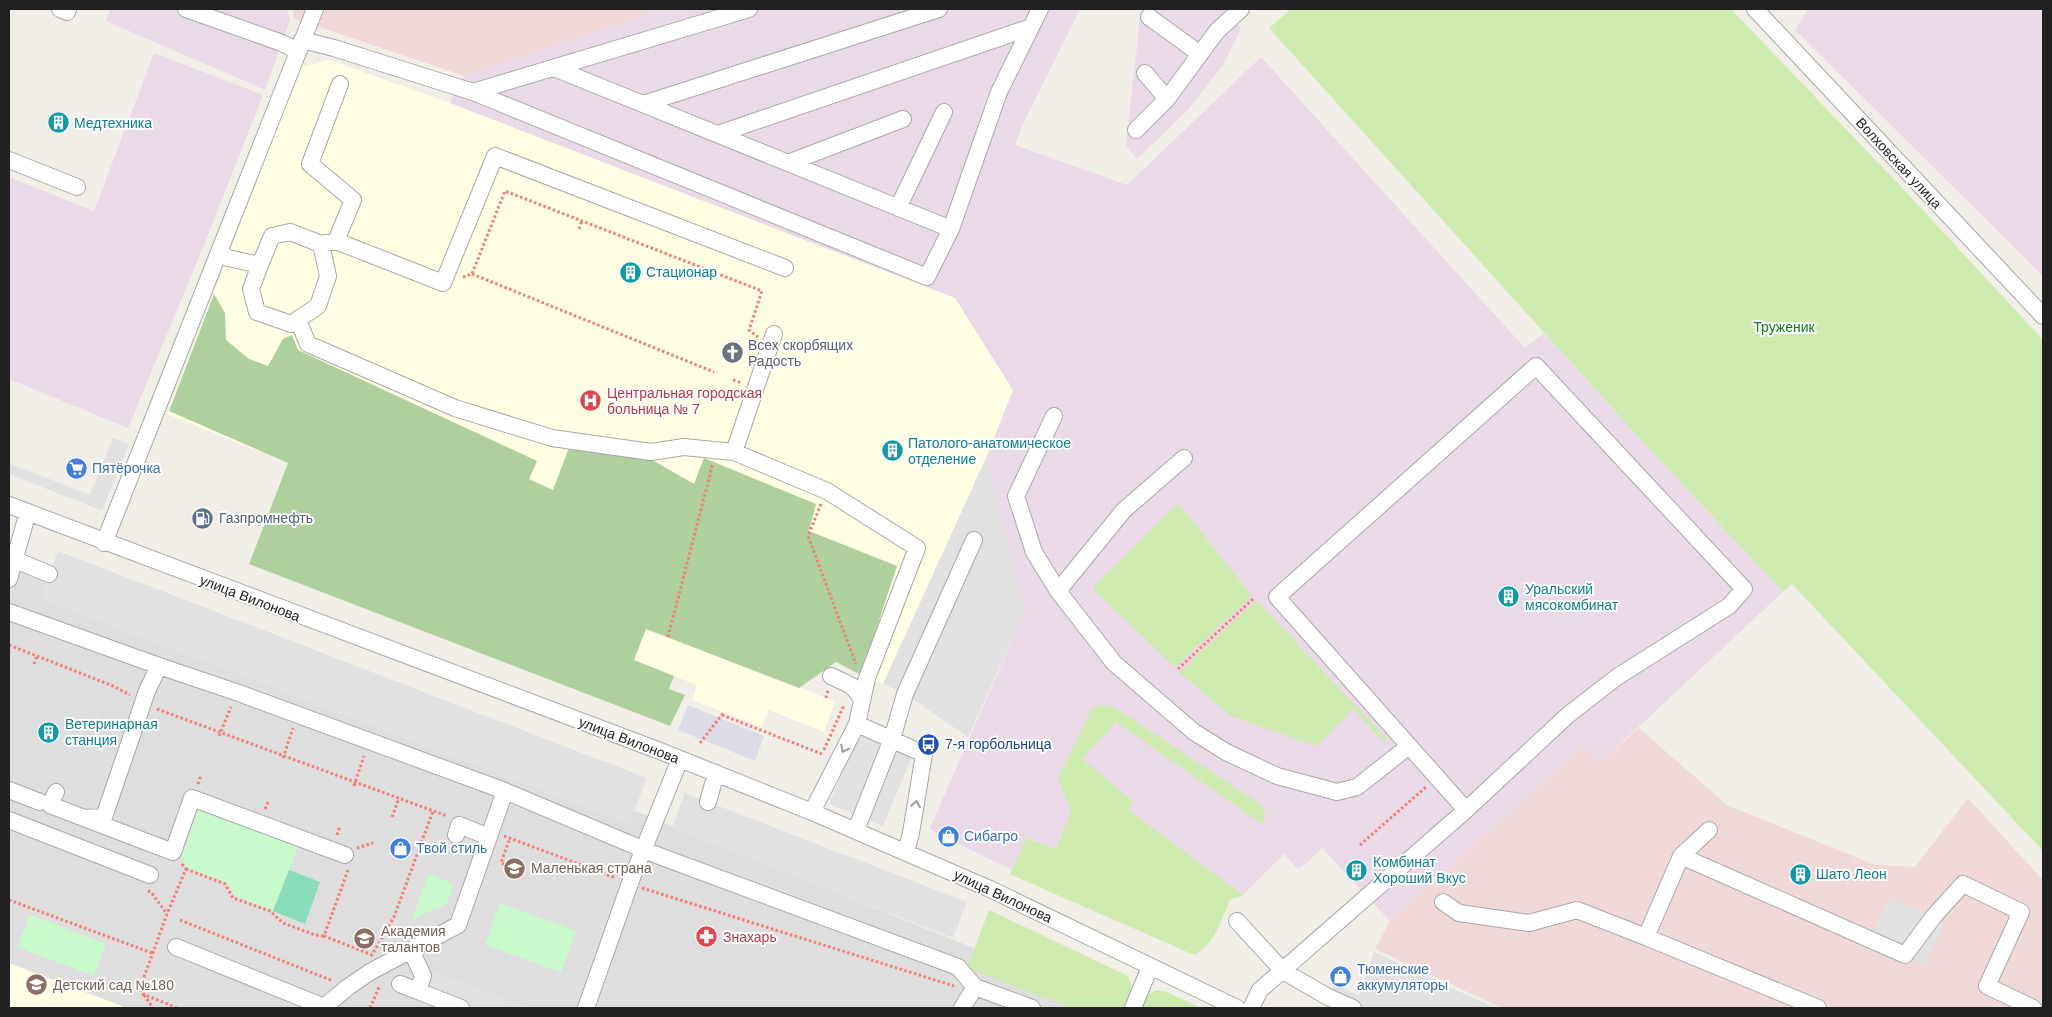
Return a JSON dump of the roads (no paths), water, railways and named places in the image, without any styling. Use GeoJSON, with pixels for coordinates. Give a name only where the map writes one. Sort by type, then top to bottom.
{"type":"FeatureCollection","features":[{"type":"Feature","properties":{"kind":"street"},"geometry":{"type":"LineString","coordinates":[[60,9],[67,12],[68,9]]}},
{"type":"Feature","properties":{"kind":"street"},"geometry":{"type":"LineString","coordinates":[[186,9],[282,43],[334,48],[473,92],[927,277],[951,229],[999,92],[1040,9]]}},
{"type":"Feature","properties":{"kind":"street"},"geometry":{"type":"LineString","coordinates":[[104,542],[315,9]]}},
{"type":"Feature","properties":{"kind":"street"},"geometry":{"type":"LineString","coordinates":[[473,92],[749,9]]}},
{"type":"Feature","properties":{"kind":"street"},"geometry":{"type":"LineString","coordinates":[[642,104],[939,9]]}},
{"type":"Feature","properties":{"kind":"street","name":"Волховская улица"},"geometry":{"type":"LineString","coordinates":[[1755,9],[2043,316]]}},
{"type":"Feature","properties":{"kind":"street"},"geometry":{"type":"LineString","coordinates":[[1136,130],[1167,99],[1217,31],[1237,10]]}},
{"type":"Feature","properties":{"kind":"street"},"geometry":{"type":"LineString","coordinates":[[1149,17],[1200,54]]}},
{"type":"Feature","properties":{"kind":"street"},"geometry":{"type":"LineString","coordinates":[[718,134],[1032,27]]}},
{"type":"Feature","properties":{"kind":"street"},"geometry":{"type":"LineString","coordinates":[[554,68],[951,229]]}},
{"type":"Feature","properties":{"kind":"street"},"geometry":{"type":"LineString","coordinates":[[1145,73],[1167,99]]}},
{"type":"Feature","properties":{"kind":"street"},"geometry":{"type":"LineString","coordinates":[[340,84],[310,164],[353,200],[329,243],[328,276],[318,306],[290,324],[257,312],[251,289],[260,265],[272,236],[290,232],[329,243],[442,284],[495,156],[785,268]]}},
{"type":"Feature","properties":{"kind":"street"},"geometry":{"type":"LineString","coordinates":[[898,208],[944,112]]}},
{"type":"Feature","properties":{"kind":"street"},"geometry":{"type":"LineString","coordinates":[[788,163],[903,118]]}},
{"type":"Feature","properties":{"kind":"street"},"geometry":{"type":"LineString","coordinates":[[9,160],[77,187]]}},
{"type":"Feature","properties":{"kind":"street"},"geometry":{"type":"LineString","coordinates":[[219,252],[228,258],[260,265]]}},
{"type":"Feature","properties":{"kind":"street"},"geometry":{"type":"LineString","coordinates":[[298,320],[308,344],[456,408],[552,438],[651,452],[684,447],[734,452],[827,491],[917,548],[867,678],[857,724],[812,812]]}},
{"type":"Feature","properties":{"kind":"street"},"geometry":{"type":"LineString","coordinates":[[734,452],[771,340]]}},
{"type":"Feature","properties":{"kind":"street"},"geometry":{"type":"LineString","coordinates":[[1251,1008],[1260,990],[1466,810],[1568,715],[1617,678],[1729,606],[1744,589],[1536,366],[1277,597],[1466,810]]}},
{"type":"Feature","properties":{"kind":"street"},"geometry":{"type":"LineString","coordinates":[[1054,416],[1016,496],[1034,552],[1058,591],[1114,663],[1194,732],[1226,752],[1277,776],[1337,792],[1356,787],[1409,746]]}},
{"type":"Feature","properties":{"kind":"street"},"geometry":{"type":"LineString","coordinates":[[1058,591],[1124,510],[1184,458]]}},
{"type":"Feature","properties":{"kind":"street","name":"улица Вилонова"},"geometry":{"type":"LineString","coordinates":[[9,505],[680,759],[856,830],[990,889],[1237,1008]]}},
{"type":"Feature","properties":{"kind":"street"},"geometry":{"type":"LineString","coordinates":[[9,579],[28,512]]}},
{"type":"Feature","properties":{"kind":"street"},"geometry":{"type":"LineString","coordinates":[[856,830],[892,739],[905,694],[974,540]]}},
{"type":"Feature","properties":{"kind":"street"},"geometry":{"type":"LineString","coordinates":[[14,559],[49,574]]}},
{"type":"Feature","properties":{"kind":"street"},"geometry":{"type":"LineString","coordinates":[[9,612],[159,666],[485,776],[505,791],[654,854],[958,967],[973,996],[990,1001],[1032,1008]]}},
{"type":"Feature","properties":{"kind":"street"},"geometry":{"type":"LineString","coordinates":[[84,818],[104,817],[148,691],[159,666]]}},
{"type":"Feature","properties":{"kind":"street"},"geometry":{"type":"LineString","coordinates":[[830,683],[852,686],[862,699]]}},
{"type":"Feature","properties":{"kind":"street"},"geometry":{"type":"LineString","coordinates":[[857,724],[924,754],[906,852]]}},
{"type":"Feature","properties":{"kind":"street"},"geometry":{"type":"LineString","coordinates":[[586,1008],[630,883],[680,759]]}},
{"type":"Feature","properties":{"kind":"street"},"geometry":{"type":"LineString","coordinates":[[708,802],[716,774]]}},
{"type":"Feature","properties":{"kind":"street"},"geometry":{"type":"LineString","coordinates":[[9,790],[40,802]]}},
{"type":"Feature","properties":{"kind":"street"},"geometry":{"type":"LineString","coordinates":[[176,947],[324,1007],[370,972],[458,925],[505,791]]}},
{"type":"Feature","properties":{"kind":"street"},"geometry":{"type":"LineString","coordinates":[[56,792],[50,805],[173,852],[192,798],[351,852]]}},
{"type":"Feature","properties":{"kind":"street"},"geometry":{"type":"LineString","coordinates":[[9,820],[150,875]]}},
{"type":"Feature","properties":{"kind":"street"},"geometry":{"type":"LineString","coordinates":[[1646,937],[1681,856],[1709,830]]}},
{"type":"Feature","properties":{"kind":"street"},"geometry":{"type":"LineString","coordinates":[[463,834],[490,834]]}},
{"type":"Feature","properties":{"kind":"street"},"geometry":{"type":"LineString","coordinates":[[1681,856],[1905,955],[1934,916],[1963,884],[2021,912],[1987,986],[2033,1008]]}},
{"type":"Feature","properties":{"kind":"street"},"geometry":{"type":"LineString","coordinates":[[1443,902],[1459,913],[1530,924],[1577,910],[1818,1008]]}},
{"type":"Feature","properties":{"kind":"street"},"geometry":{"type":"LineString","coordinates":[[1237,921],[1283,970],[1328,997],[1353,1008]]}},
{"type":"Feature","properties":{"kind":"street"},"geometry":{"type":"LineString","coordinates":[[411,950],[424,976],[418,991]]}},
{"type":"Feature","properties":{"kind":"street"},"geometry":{"type":"LineString","coordinates":[[1133,1008],[1150,967]]}},
{"type":"Feature","properties":{"kind":"street"},"geometry":{"type":"LineString","coordinates":[[400,984],[461,1008]]}},
{"type":"Feature","properties":{"kind":"street"},"geometry":{"type":"LineString","coordinates":[[962,1008],[973,996]]}},
{"type":"Feature","properties":{"kind":"place","name":"Медтехника"},"geometry":{"type":"Point","coordinates":[58,123]}},
{"type":"Feature","properties":{"kind":"place","name":"Стационар"},"geometry":{"type":"Point","coordinates":[630,272]}},
{"type":"Feature","properties":{"kind":"place","name":"Всех скорбящих Радость"},"geometry":{"type":"Point","coordinates":[732,353]}},
{"type":"Feature","properties":{"kind":"place","name":"Центральная городская больница № 7"},"geometry":{"type":"Point","coordinates":[591,401]}},
{"type":"Feature","properties":{"kind":"place","name":"Патолого-анатомическое отделение"},"geometry":{"type":"Point","coordinates":[892,451]}},
{"type":"Feature","properties":{"kind":"place","name":"Пятёрочка"},"geometry":{"type":"Point","coordinates":[76,468]}},
{"type":"Feature","properties":{"kind":"place","name":"Газпромнефть"},"geometry":{"type":"Point","coordinates":[203,518]}},
{"type":"Feature","properties":{"kind":"place","name":"Уральский мясокомбинат"},"geometry":{"type":"Point","coordinates":[1509,597]}},
{"type":"Feature","properties":{"kind":"place","name":"Ветеринарная станция"},"geometry":{"type":"Point","coordinates":[49,732]}},
{"type":"Feature","properties":{"kind":"place","name":"7-я горбольница"},"geometry":{"type":"Point","coordinates":[929,744]}},
{"type":"Feature","properties":{"kind":"place","name":"Сибагро"},"geometry":{"type":"Point","coordinates":[948,836]}},
{"type":"Feature","properties":{"kind":"place","name":"Твой стиль"},"geometry":{"type":"Point","coordinates":[400,848]}},
{"type":"Feature","properties":{"kind":"place","name":"Маленькая страна"},"geometry":{"type":"Point","coordinates":[515,868]}},
{"type":"Feature","properties":{"kind":"place","name":"Комбинат Хороший Вкус"},"geometry":{"type":"Point","coordinates":[1357,870]}},
{"type":"Feature","properties":{"kind":"place","name":"Шато Леон"},"geometry":{"type":"Point","coordinates":[1800,874]}},
{"type":"Feature","properties":{"kind":"place","name":"Знахарь"},"geometry":{"type":"Point","coordinates":[707,937]}},
{"type":"Feature","properties":{"kind":"place","name":"Академия талантов"},"geometry":{"type":"Point","coordinates":[365,939]}},
{"type":"Feature","properties":{"kind":"place","name":"Тюменские аккумуляторы"},"geometry":{"type":"Point","coordinates":[1341,977]}},
{"type":"Feature","properties":{"kind":"place","name":"Детский сад №180"},"geometry":{"type":"Point","coordinates":[37,985]}},
{"type":"Feature","properties":{"kind":"park label","name":"Труженик"},"geometry":{"type":"Point","coordinates":[1784,327]}}]}
